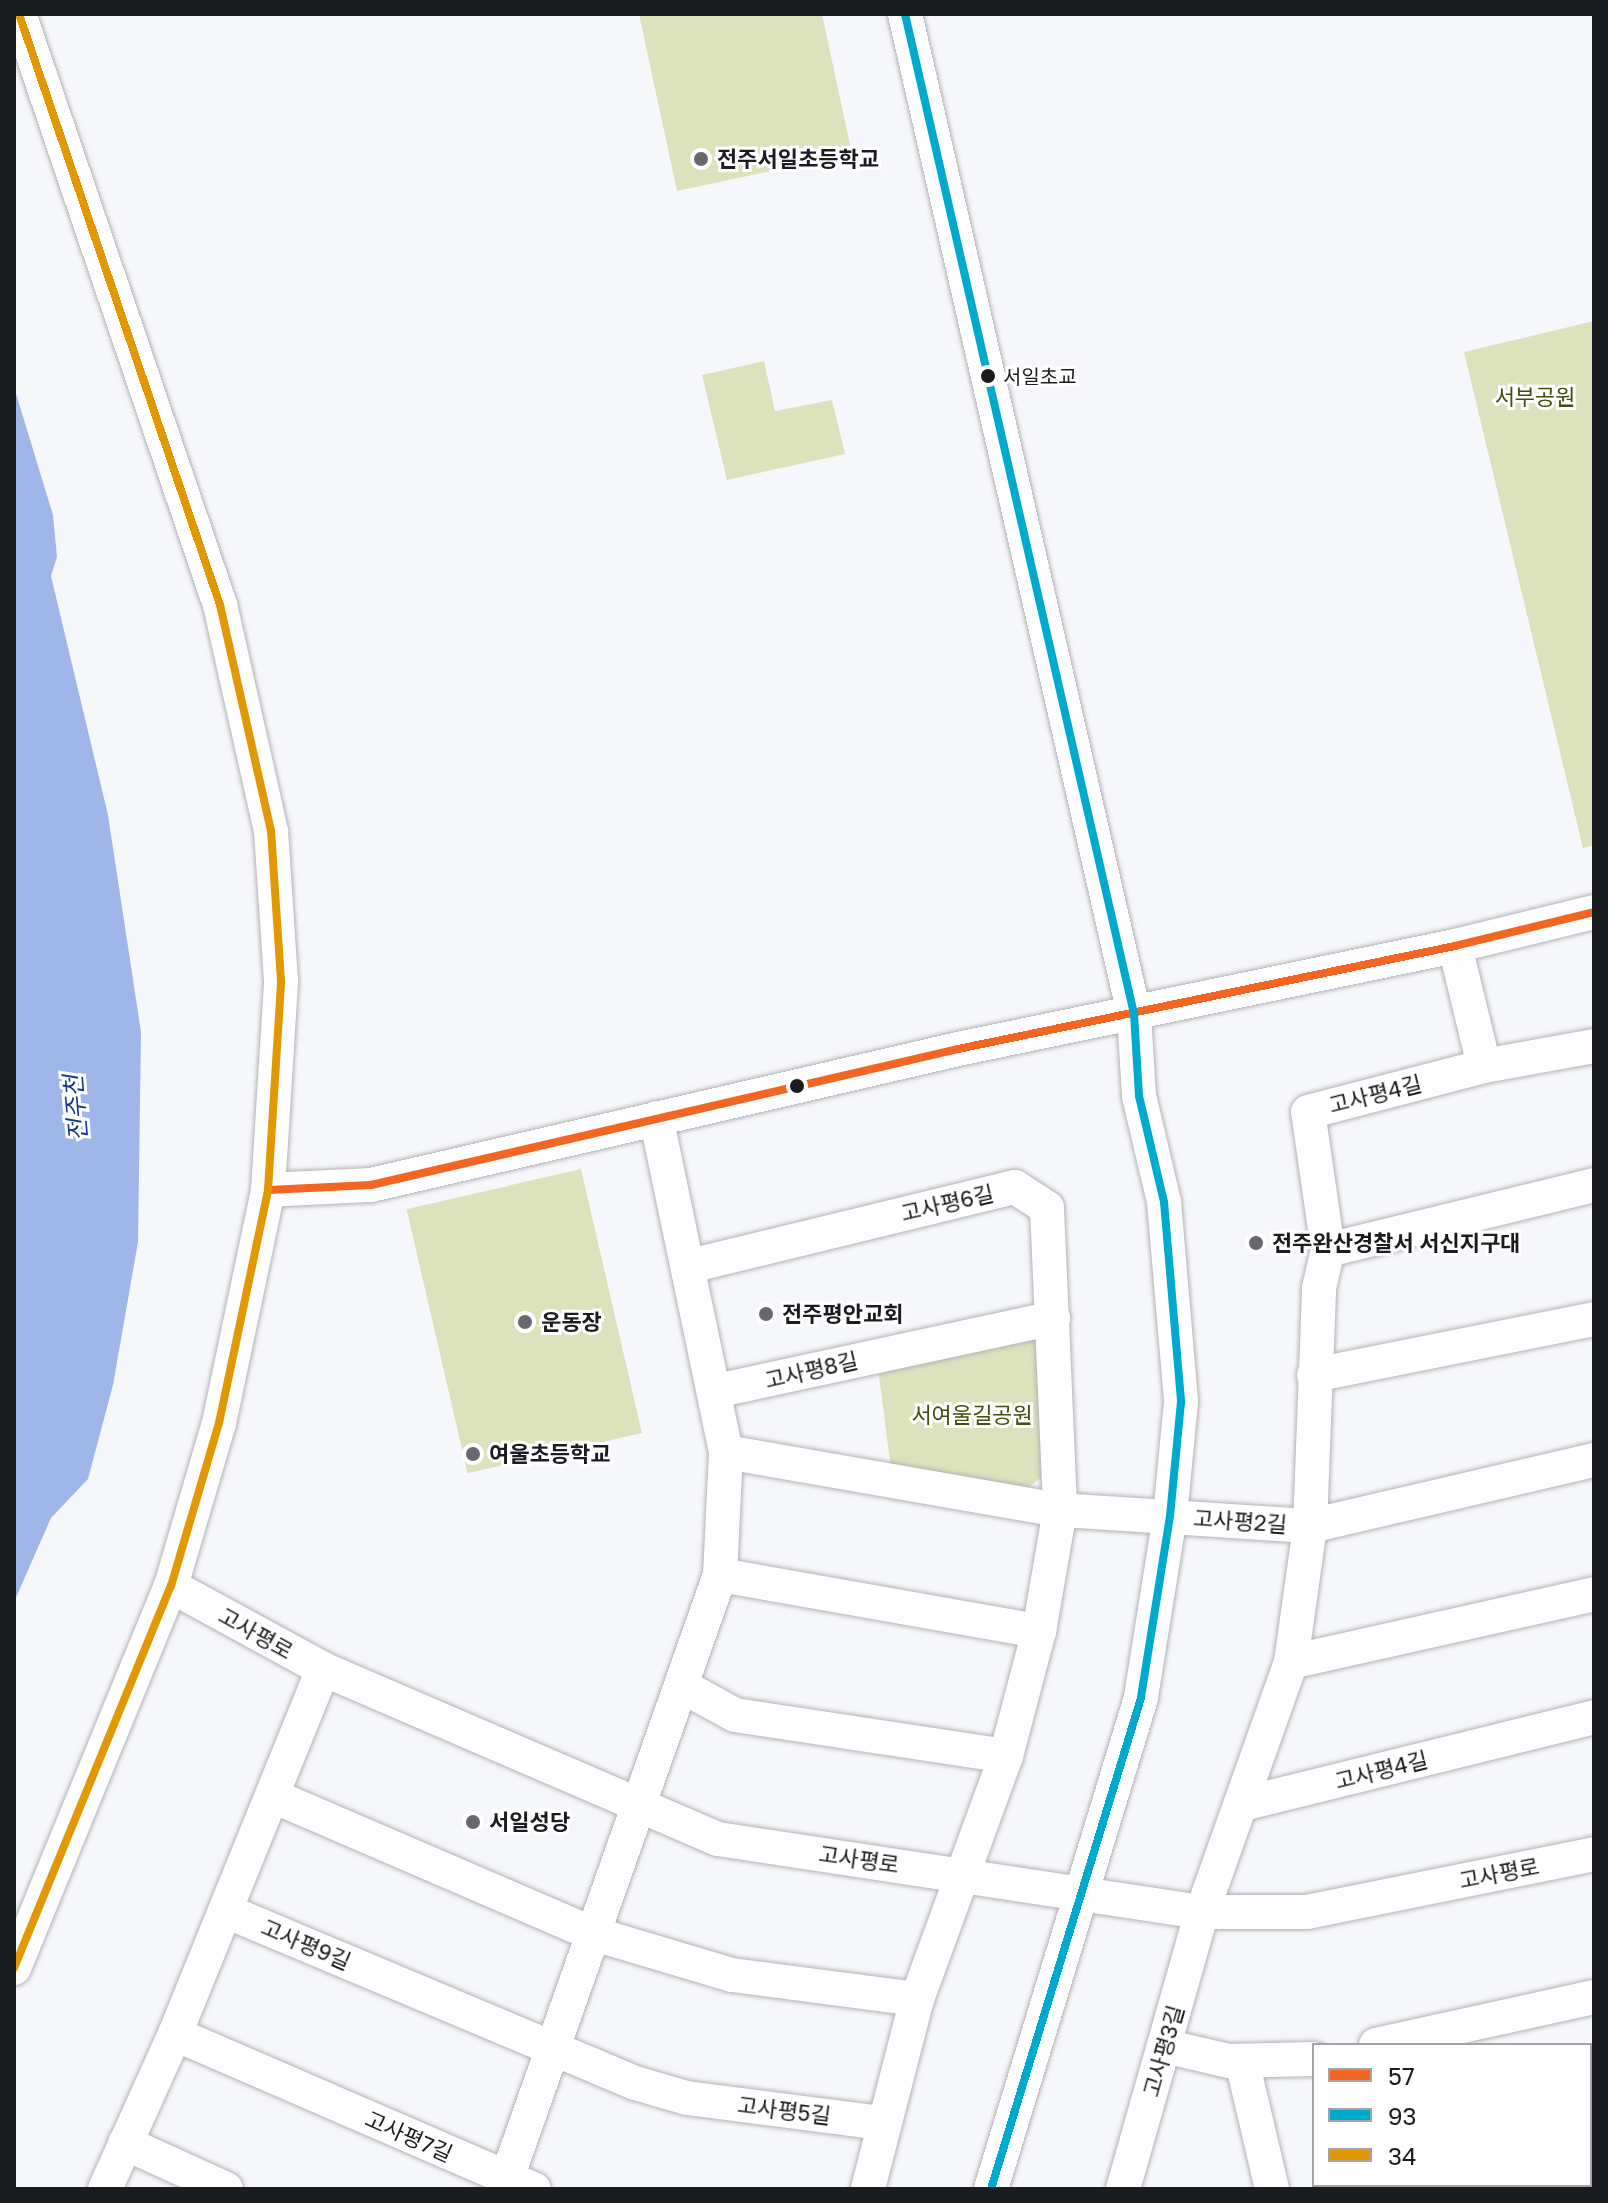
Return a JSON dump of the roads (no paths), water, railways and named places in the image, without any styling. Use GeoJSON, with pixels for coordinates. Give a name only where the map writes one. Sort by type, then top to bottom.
{"type":"FeatureCollection","features":[{"type":"Feature","properties":{"kind":"street"},"geometry":{"type":"LineString","coordinates":[[14,1968],[171,1586],[219,1423],[268,1190],[281,981],[271,831],[259,762],[220,605],[19,14]]}},
{"type":"Feature","properties":{"kind":"street"},"geometry":{"type":"LineString","coordinates":[[905,14],[1134,1014],[1139,1096],[1164,1202],[1181,1402],[1170,1516],[1141,1698],[991,2189]]}},
{"type":"Feature","properties":{"kind":"street"},"geometry":{"type":"LineString","coordinates":[[268,1190],[371,1185],[656,1118],[1455,946],[1594,912]]}},
{"type":"Feature","properties":{"kind":"street"},"geometry":{"type":"LineString","coordinates":[[1455,946],[1484,1066],[1594,1046]]}},
{"type":"Feature","properties":{"kind":"street","name":"고사평4길"},"geometry":{"type":"LineString","coordinates":[[1202,1912],[1243,1804],[1291,1662],[1310,1526],[1319,1288],[1328,1250],[1308,1112],[1484,1066]]}},
{"type":"Feature","properties":{"kind":"street"},"geometry":{"type":"LineString","coordinates":[[636,1807],[720,1575],[726,1452],[690,1266],[656,1118]]}},
{"type":"Feature","properties":{"kind":"street"},"geometry":{"type":"LineString","coordinates":[[1328,1250],[1594,1185]]}},
{"type":"Feature","properties":{"kind":"street","name":"고사평6길"},"geometry":{"type":"LineString","coordinates":[[690,1266],[1015,1187],[1047,1208],[1060,1510],[1039,1631],[1006,1756],[964,1874]]}},
{"type":"Feature","properties":{"kind":"street","name":"고사평8길"},"geometry":{"type":"LineString","coordinates":[[716,1391],[1053,1318]]}},
{"type":"Feature","properties":{"kind":"street"},"geometry":{"type":"LineString","coordinates":[[1314,1375],[1594,1319]]}},
{"type":"Feature","properties":{"kind":"street"},"geometry":{"type":"LineString","coordinates":[[726,1452],[1060,1510]]}},
{"type":"Feature","properties":{"kind":"street"},"geometry":{"type":"LineString","coordinates":[[1310,1526],[1594,1460]]}},
{"type":"Feature","properties":{"kind":"street","name":"고사평2길"},"geometry":{"type":"LineString","coordinates":[[1060,1510],[1310,1526]]}},
{"type":"Feature","properties":{"kind":"street"},"geometry":{"type":"LineString","coordinates":[[720,1575],[1039,1631]]}},
{"type":"Feature","properties":{"kind":"street","name":"고사평로"},"geometry":{"type":"LineString","coordinates":[[171,1586],[323,1669],[636,1807],[718,1839],[964,1874],[1082,1897],[1202,1912],[1307,1912],[1594,1854]]}},
{"type":"Feature","properties":{"kind":"street"},"geometry":{"type":"LineString","coordinates":[[1291,1662],[1594,1594]]}},
{"type":"Feature","properties":{"kind":"street"},"geometry":{"type":"LineString","coordinates":[[105,2189],[175,2034],[323,1669]]}},
{"type":"Feature","properties":{"kind":"street"},"geometry":{"type":"LineString","coordinates":[[682,1686],[735,1715],[837,1728],[1006,1756]]}},
{"type":"Feature","properties":{"kind":"street","name":"고사평4길"},"geometry":{"type":"LineString","coordinates":[[1243,1804],[1594,1717]]}},
{"type":"Feature","properties":{"kind":"street"},"geometry":{"type":"LineString","coordinates":[[273,1796],[591,1933],[732,1975],[917,1999]]}},
{"type":"Feature","properties":{"kind":"street","name":"고사평7길"},"geometry":{"type":"LineString","coordinates":[[175,2034],[515,2186],[551,2047],[636,1807]]}},
{"type":"Feature","properties":{"kind":"street"},"geometry":{"type":"LineString","coordinates":[[868,2189],[882,2123],[917,1999],[964,1874]]}},
{"type":"Feature","properties":{"kind":"street","name":"고사평9길"},"geometry":{"type":"LineString","coordinates":[[226,1911],[551,2047]]}},
{"type":"Feature","properties":{"kind":"street","name":"고사평3길"},"geometry":{"type":"LineString","coordinates":[[1123,2189],[1202,1912]]}},
{"type":"Feature","properties":{"kind":"street"},"geometry":{"type":"LineString","coordinates":[[1385,2043],[1594,1997]]}},
{"type":"Feature","properties":{"kind":"street"},"geometry":{"type":"LineString","coordinates":[[1164,2046],[1242,2061],[1312,2059]]}},
{"type":"Feature","properties":{"kind":"street","name":"고사평5길"},"geometry":{"type":"LineString","coordinates":[[551,2047],[635,2083],[687,2098],[882,2123]]}},
{"type":"Feature","properties":{"kind":"street"},"geometry":{"type":"LineString","coordinates":[[1242,2061],[1272,2189]]}},
{"type":"Feature","properties":{"kind":"street"},"geometry":{"type":"LineString","coordinates":[[125,2143],[226,2189]]}},
{"type":"Feature","properties":{"kind":"water","name":"전주천"},"geometry":{"type":"Polygon","coordinates":[[[14,387],[53,515],[57,557],[51,576],[108,815],[141,1032],[138,1242],[113,1385],[88,1479],[51,1518],[14,1602],[14,387]]]}},
{"type":"Feature","properties":{"kind":"place","name":"전주서일초등학교"},"geometry":{"type":"Point","coordinates":[701,159]}},
{"type":"Feature","properties":{"kind":"place","name":"서일초교"},"geometry":{"type":"Point","coordinates":[988,376]}},
{"type":"Feature","properties":{"kind":"place","name":"전주완산경찰서 서신지구대"},"geometry":{"type":"Point","coordinates":[1256,1243]}},
{"type":"Feature","properties":{"kind":"place","name":"전주평안교회"},"geometry":{"type":"Point","coordinates":[766,1314]}},
{"type":"Feature","properties":{"kind":"place","name":"운동장"},"geometry":{"type":"Point","coordinates":[525,1322]}},
{"type":"Feature","properties":{"kind":"place","name":"여울초등학교"},"geometry":{"type":"Point","coordinates":[473,1454]}},
{"type":"Feature","properties":{"kind":"place","name":"서일성당"},"geometry":{"type":"Point","coordinates":[473,1822]}},
{"type":"Feature","properties":{"kind":"park label","name":"서부공원"},"geometry":{"type":"Point","coordinates":[1535,397]}},
{"type":"Feature","properties":{"kind":"park label","name":"서여울길공원"},"geometry":{"type":"Point","coordinates":[972,1415]}}]}
